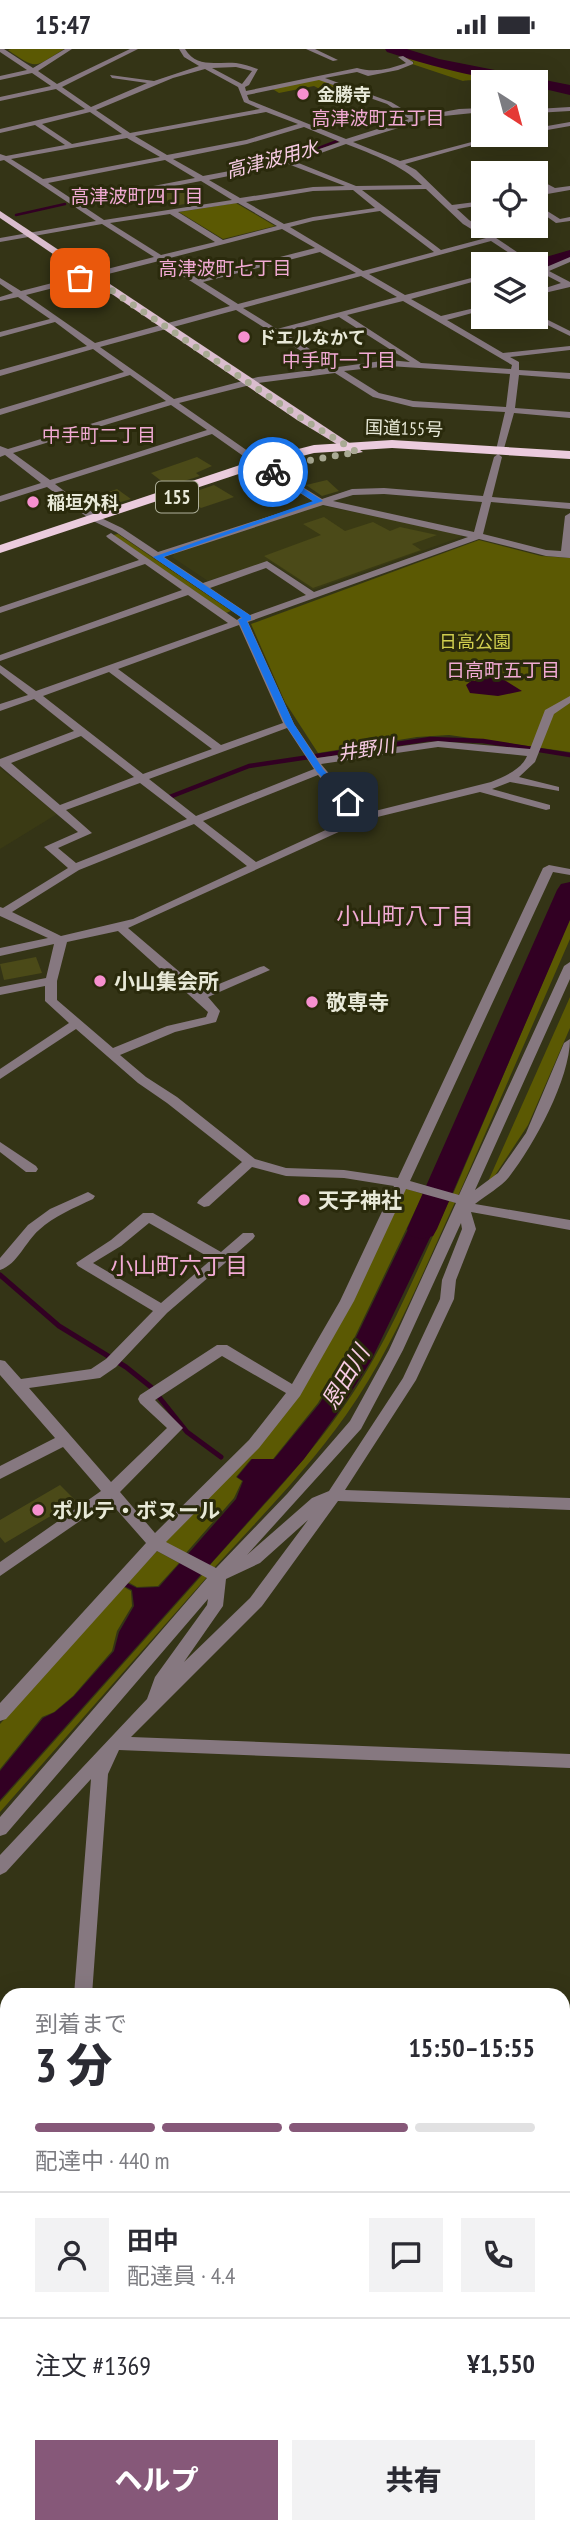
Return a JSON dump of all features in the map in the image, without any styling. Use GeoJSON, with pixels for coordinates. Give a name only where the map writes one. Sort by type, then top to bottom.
{"type":"FeatureCollection","features":[{"type":"Feature","properties":{"kind":"highway","name":"国道155号"},"geometry":{"type":"LineString","coordinates":[[0,555],[263,466],[352,448],[570,455]]}},
{"type":"Feature","properties":{"kind":"highway","name":"国道155号"},"geometry":{"type":"LineString","coordinates":[[499,454],[570,462]]}},
{"type":"Feature","properties":{"kind":"highway","name":"国道155号"},"geometry":{"type":"LineString","coordinates":[[0,548],[97,520]]}},
{"type":"Feature","properties":{"kind":"main road"},"geometry":{"type":"LineString","coordinates":[[0,214],[301,418],[352,448]]}},
{"type":"Feature","properties":{"kind":"street"},"geometry":{"type":"LineString","coordinates":[[0,49],[128,135],[516,363],[517,372],[510,410],[478,535]]}},
{"type":"Feature","properties":{"kind":"street"},"geometry":{"type":"LineString","coordinates":[[0,78],[34,71],[69,49]]}},
{"type":"Feature","properties":{"kind":"street"},"geometry":{"type":"LineString","coordinates":[[0,99],[57,87],[135,49]]}},
{"type":"Feature","properties":{"kind":"street"},"geometry":{"type":"LineString","coordinates":[[182,49],[186,56],[242,90],[246,101],[413,171],[450,208],[512,252]]}},
{"type":"Feature","properties":{"kind":"street"},"geometry":{"type":"LineString","coordinates":[[309,49],[335,60]]}},
{"type":"Feature","properties":{"kind":"street"},"geometry":{"type":"LineString","coordinates":[[242,90],[357,70],[368,74],[396,69],[411,63],[401,57],[412,54]]}},
{"type":"Feature","properties":{"kind":"street"},"geometry":{"type":"LineString","coordinates":[[0,131],[91,110],[176,73],[232,61],[257,67],[242,90]]}},
{"type":"Feature","properties":{"kind":"street"},"geometry":{"type":"LineString","coordinates":[[88,73],[100,74]]}},
{"type":"Feature","properties":{"kind":"street"},"geometry":{"type":"LineString","coordinates":[[112,76],[153,82]]}},
{"type":"Feature","properties":{"kind":"street"},"geometry":{"type":"LineString","coordinates":[[319,78],[381,101],[417,121]]}},
{"type":"Feature","properties":{"kind":"street"},"geometry":{"type":"LineString","coordinates":[[381,101],[400,98]]}},
{"type":"Feature","properties":{"kind":"street"},"geometry":{"type":"LineString","coordinates":[[548,110],[570,109]]}},
{"type":"Feature","properties":{"kind":"street"},"geometry":{"type":"LineString","coordinates":[[1,157],[267,110]]}},
{"type":"Feature","properties":{"kind":"street"},"geometry":{"type":"LineString","coordinates":[[74,203],[289,162],[343,141],[471,110]]}},
{"type":"Feature","properties":{"kind":"street"},"geometry":{"type":"LineString","coordinates":[[548,127],[570,122]]}},
{"type":"Feature","properties":{"kind":"street"},"geometry":{"type":"LineString","coordinates":[[36,123],[71,146]]}},
{"type":"Feature","properties":{"kind":"street"},"geometry":{"type":"LineString","coordinates":[[41,182],[255,140],[303,125]]}},
{"type":"Feature","properties":{"kind":"street"},"geometry":{"type":"LineString","coordinates":[[255,140],[269,146]]}},
{"type":"Feature","properties":{"kind":"street"},"geometry":{"type":"LineString","coordinates":[[399,163],[471,144]]}},
{"type":"Feature","properties":{"kind":"street"},"geometry":{"type":"LineString","coordinates":[[1,157],[376,395],[394,400],[570,415]]}},
{"type":"Feature","properties":{"kind":"street"},"geometry":{"type":"LineString","coordinates":[[289,162],[352,187],[440,253]]}},
{"type":"Feature","properties":{"kind":"street"},"geometry":{"type":"LineString","coordinates":[[0,240],[313,189],[428,187]]}},
{"type":"Feature","properties":{"kind":"street"},"geometry":{"type":"LineString","coordinates":[[548,187],[554,191]]}},
{"type":"Feature","properties":{"kind":"street"},"geometry":{"type":"LineString","coordinates":[[548,192],[568,190]]}},
{"type":"Feature","properties":{"kind":"street"},"geometry":{"type":"LineString","coordinates":[[450,208],[471,205]]}},
{"type":"Feature","properties":{"kind":"street"},"geometry":{"type":"LineString","coordinates":[[0,299],[284,226],[381,209]]}},
{"type":"Feature","properties":{"kind":"street"},"geometry":{"type":"LineString","coordinates":[[171,211],[221,242]]}},
{"type":"Feature","properties":{"kind":"street"},"geometry":{"type":"LineString","coordinates":[[548,213],[559,221],[570,219]]}},
{"type":"Feature","properties":{"kind":"street"},"geometry":{"type":"LineString","coordinates":[[0,373],[164,325],[491,239]]}},
{"type":"Feature","properties":{"kind":"street"},"geometry":{"type":"LineString","coordinates":[[197,281],[321,249]]}},
{"type":"Feature","properties":{"kind":"street"},"geometry":{"type":"LineString","coordinates":[[548,264],[570,259]]}},
{"type":"Feature","properties":{"kind":"street"},"geometry":{"type":"LineString","coordinates":[[548,273],[568,285]]}},
{"type":"Feature","properties":{"kind":"street"},"geometry":{"type":"LineString","coordinates":[[0,280],[213,432],[319,501],[478,535],[546,553],[567,554],[570,516]]}},
{"type":"Feature","properties":{"kind":"street"},"geometry":{"type":"LineString","coordinates":[[275,332],[471,280]]}},
{"type":"Feature","properties":{"kind":"street"},"geometry":{"type":"LineString","coordinates":[[548,290],[568,285]]}},
{"type":"Feature","properties":{"kind":"street"},"geometry":{"type":"LineString","coordinates":[[441,319],[471,311]]}},
{"type":"Feature","properties":{"kind":"street"},"geometry":{"type":"LineString","coordinates":[[341,315],[420,365]]}},
{"type":"Feature","properties":{"kind":"street"},"geometry":{"type":"LineString","coordinates":[[0,335],[54,320]]}},
{"type":"Feature","properties":{"kind":"street"},"geometry":{"type":"LineString","coordinates":[[548,322],[570,334]]}},
{"type":"Feature","properties":{"kind":"street"},"geometry":{"type":"LineString","coordinates":[[503,355],[570,348]]}},
{"type":"Feature","properties":{"kind":"street"},"geometry":{"type":"LineString","coordinates":[[2,451],[248,381],[389,363],[570,376]]}},
{"type":"Feature","properties":{"kind":"street"},"geometry":{"type":"LineString","coordinates":[[0,412],[130,373]]}},
{"type":"Feature","properties":{"kind":"street"},"geometry":{"type":"LineString","coordinates":[[0,499],[213,432]]}},
{"type":"Feature","properties":{"kind":"street"},"geometry":{"type":"LineString","coordinates":[[2,451],[97,520],[119,530],[202,587],[242,620],[289,724],[314,762],[361,818]]}},
{"type":"Feature","properties":{"kind":"street"},"geometry":{"type":"LineString","coordinates":[[157,557],[352,492],[376,491],[570,506]]}},
{"type":"Feature","properties":{"kind":"street"},"geometry":{"type":"LineString","coordinates":[[97,520],[108,534],[145,561],[189,591],[242,620]]}},
{"type":"Feature","properties":{"kind":"street"},"geometry":{"type":"LineString","coordinates":[[0,708],[478,535]]}},
{"type":"Feature","properties":{"kind":"street"},"geometry":{"type":"LineString","coordinates":[[0,610],[145,561]]}},
{"type":"Feature","properties":{"kind":"street"},"geometry":{"type":"LineString","coordinates":[[202,587],[267,564],[313,595]]}},
{"type":"Feature","properties":{"kind":"street"},"geometry":{"type":"LineString","coordinates":[[0,658],[189,591]]}},
{"type":"Feature","properties":{"kind":"street"},"geometry":{"type":"LineString","coordinates":[[0,668],[254,866]]}},
{"type":"Feature","properties":{"kind":"street"},"geometry":{"type":"LineString","coordinates":[[110,668],[220,750]]}},
{"type":"Feature","properties":{"kind":"street"},"geometry":{"type":"LineString","coordinates":[[0,952],[120,927],[361,818],[479,789],[508,778],[527,766],[550,712],[570,699]]}},
{"type":"Feature","properties":{"kind":"street"},"geometry":{"type":"LineString","coordinates":[[58,809],[289,724]]}},
{"type":"Feature","properties":{"kind":"street"},"geometry":{"type":"LineString","coordinates":[[75,868],[50,847],[86,833],[2,763],[82,732]]}},
{"type":"Feature","properties":{"kind":"street"},"geometry":{"type":"LineString","coordinates":[[2,912],[75,868],[194,819],[314,762],[438,744],[535,750]]}},
{"type":"Feature","properties":{"kind":"street"},"geometry":{"type":"LineString","coordinates":[[508,778],[555,789]]}},
{"type":"Feature","properties":{"kind":"street"},"geometry":{"type":"LineString","coordinates":[[479,789],[546,807]]}},
{"type":"Feature","properties":{"kind":"street"},"geometry":{"type":"LineString","coordinates":[[0,1714],[155,1543],[254,1444],[295,1392],[347,1301],[549,868],[570,872]]}},
{"type":"Feature","properties":{"kind":"street"},"geometry":{"type":"LineString","coordinates":[[2,912],[61,940]]}},
{"type":"Feature","properties":{"kind":"street"},"geometry":{"type":"LineString","coordinates":[[111,1054],[171,1029],[212,1019],[214,1011],[120,927]]}},
{"type":"Feature","properties":{"kind":"street"},"geometry":{"type":"LineString","coordinates":[[61,940],[51,982],[51,1002],[111,1054],[250,1162],[286,1172],[344,1174],[401,1183],[463,1203],[570,1225]]}},
{"type":"Feature","properties":{"kind":"street"},"geometry":{"type":"LineString","coordinates":[[0,1829],[219,1576],[292,1499],[356,1425],[396,1350],[570,966]]}},
{"type":"Feature","properties":{"kind":"street"},"geometry":{"type":"LineString","coordinates":[[200,996],[264,970]]}},
{"type":"Feature","properties":{"kind":"street"},"geometry":{"type":"LineString","coordinates":[[0,991],[51,982]]}},
{"type":"Feature","properties":{"kind":"street"},"geometry":{"type":"LineString","coordinates":[[0,1075],[76,1024]]}},
{"type":"Feature","properties":{"kind":"street"},"geometry":{"type":"LineString","coordinates":[[463,1203],[503,1176],[532,1133],[570,1043]]}},
{"type":"Feature","properties":{"kind":"street"},"geometry":{"type":"LineString","coordinates":[[0,1146],[31,1169]]}},
{"type":"Feature","properties":{"kind":"street"},"geometry":{"type":"LineString","coordinates":[[204,1203],[250,1162]]}},
{"type":"Feature","properties":{"kind":"street"},"geometry":{"type":"LineString","coordinates":[[0,1265],[12,1257],[26,1235],[50,1214],[88,1196]]}},
{"type":"Feature","properties":{"kind":"street"},"geometry":{"type":"LineString","coordinates":[[0,1867],[114,1743],[256,1602],[334,1495],[410,1380],[447,1299],[449,1280],[469,1229],[463,1203]]}},
{"type":"Feature","properties":{"kind":"street"},"geometry":{"type":"LineString","coordinates":[[162,1310],[83,1263],[116,1243],[148,1216],[222,1259]]}},
{"type":"Feature","properties":{"kind":"street"},"geometry":{"type":"LineString","coordinates":[[16,1385],[95,1374],[117,1358],[162,1310],[248,1236]]}},
{"type":"Feature","properties":{"kind":"street"},"geometry":{"type":"LineString","coordinates":[[0,1570],[110,1492],[176,1428],[145,1399],[222,1349],[295,1392]]}},
{"type":"Feature","properties":{"kind":"street"},"geometry":{"type":"LineString","coordinates":[[0,1365],[155,1543],[219,1576]]}},
{"type":"Feature","properties":{"kind":"street"},"geometry":{"type":"LineString","coordinates":[[0,1473],[64,1440]]}},
{"type":"Feature","properties":{"kind":"street"},"geometry":{"type":"LineString","coordinates":[[219,1576],[254,1559],[317,1502],[334,1495],[570,1504]]}},
{"type":"Feature","properties":{"kind":"street"},"geometry":{"type":"LineString","coordinates":[[154,1703],[161,1682],[215,1606],[219,1576]]}},
{"type":"Feature","properties":{"kind":"street"},"geometry":{"type":"LineString","coordinates":[[114,1743],[570,1761]]}},
{"type":"Feature","properties":{"kind":"street"},"geometry":{"type":"LineString","coordinates":[[84,1988],[100,1774],[114,1743]]}},
{"type":"Feature","properties":{"kind":"shaded area"},"geometry":{"type":"Polygon","coordinates":[[[319,505],[461,534],[461,537],[313,590],[269,561],[208,581],[172,557],[174,554],[319,505]]]}},
{"type":"Feature","properties":{"kind":"shaded area"},"geometry":{"type":"Polygon","coordinates":[[[0,768],[57,814],[0,849],[0,768]]]}},
{"type":"Feature","properties":{"kind":"green space"},"geometry":{"type":"Polygon","coordinates":[[[64,49],[41,63],[31,64],[8,50],[64,49]]]}},
{"type":"Feature","properties":{"kind":"green space"},"geometry":{"type":"Polygon","coordinates":[[[404,57],[473,70],[471,70],[471,80],[463,81],[412,64],[414,62],[404,57]]]}},
{"type":"Feature","properties":{"kind":"green space"},"geometry":{"type":"Polygon","coordinates":[[[319,79],[352,93],[335,97],[314,86],[279,93],[271,88],[319,79]]]}},
{"type":"Feature","properties":{"kind":"green space"},"geometry":{"type":"Polygon","coordinates":[[[236,203],[275,226],[223,239],[179,212],[236,203]]]}},
{"type":"Feature","properties":{"kind":"green space"},"geometry":{"type":"Polygon","coordinates":[[[118,534],[231,611],[226,613],[113,535],[118,534]]]}},
{"type":"Feature","properties":{"kind":"green space","name":"日高公園"},"geometry":{"type":"Polygon","coordinates":[[[479,540],[541,556],[570,558],[570,752],[449,735],[417,737],[318,753],[285,702],[251,624],[479,540]]]}},
{"type":"Feature","properties":{"kind":"green space"},"geometry":{"type":"Polygon","coordinates":[[[570,918],[570,939],[458,1196],[453,1194],[570,918]]]}},
{"type":"Feature","properties":{"kind":"green space"},"geometry":{"type":"Polygon","coordinates":[[[570,997],[570,1028],[528,1125],[482,1195],[570,997]]]}},
{"type":"Feature","properties":{"kind":"green space"},"geometry":{"type":"Polygon","coordinates":[[[404,1188],[423,1194],[348,1351],[318,1403],[273,1459],[251,1459],[236,1477],[242,1481],[234,1498],[186,1553],[164,1542],[277,1422],[404,1188]]]}},
{"type":"Feature","properties":{"kind":"green space"},"geometry":{"type":"Polygon","coordinates":[[[449,1201],[455,1202],[418,1284],[363,1390],[315,1455],[214,1568],[210,1565],[318,1442],[356,1388],[394,1321],[449,1201]]]}},
{"type":"Feature","properties":{"kind":"green space"},"geometry":{"type":"Polygon","coordinates":[[[157,1551],[179,1563],[158,1586],[137,1587],[128,1582],[157,1551]]]}},
{"type":"Feature","properties":{"kind":"green space"},"geometry":{"type":"Polygon","coordinates":[[[203,1574],[207,1577],[0,1812],[0,1802],[203,1574]]]}},
{"type":"Feature","properties":{"kind":"green space"},"geometry":{"type":"Polygon","coordinates":[[[124,1587],[131,1591],[132,1606],[117,1631],[112,1651],[73,1696],[54,1712],[42,1717],[0,1769],[0,1724],[124,1587]]]}},
{"type":"Feature","properties":{"kind":"water"},"geometry":{"type":"Polygon","coordinates":[[[482,666],[522,691],[498,696],[470,693],[466,685],[471,681],[481,680],[473,669],[482,666]]]}},
{"type":"Feature","properties":{"kind":"water"},"geometry":{"type":"Polygon","coordinates":[[[425,1194],[448,1200],[371,1361],[339,1411],[304,1459],[0,1800],[0,1771],[43,1718],[74,1696],[114,1651],[119,1632],[134,1606],[132,1590],[124,1586],[127,1583],[137,1588],[159,1587],[236,1499],[243,1481],[237,1477],[252,1459],[274,1459],[320,1403],[349,1352],[425,1194]]]}},
{"type":"Feature","properties":{"kind":"building"},"geometry":{"type":"Polygon","coordinates":[[[183,187],[203,201],[173,206],[154,193],[183,187]]]}},
{"type":"Feature","properties":{"kind":"building"},"geometry":{"type":"Polygon","coordinates":[[[197,457],[212,466],[196,473],[200,476],[168,486],[151,473],[197,457]]]}},
{"type":"Feature","properties":{"kind":"building"},"geometry":{"type":"Polygon","coordinates":[[[327,480],[339,491],[322,496],[306,485],[327,480]]]}},
{"type":"Feature","properties":{"kind":"building"},"geometry":{"type":"Polygon","coordinates":[[[214,485],[234,497],[201,508],[182,496],[214,485]]]}},
{"type":"Feature","properties":{"kind":"building"},"geometry":{"type":"Polygon","coordinates":[[[117,489],[131,499],[111,505],[97,496],[117,489]]]}},
{"type":"Feature","properties":{"kind":"building"},"geometry":{"type":"Polygon","coordinates":[[[324,517],[345,531],[373,522],[390,531],[400,527],[437,535],[412,544],[421,550],[313,588],[264,556],[321,535],[303,524],[324,517]]]}},
{"type":"Feature","properties":{"kind":"building"},"geometry":{"type":"Polygon","coordinates":[[[36,957],[42,973],[4,980],[0,964],[36,957]]]}},
{"type":"Feature","properties":{"kind":"building","name":"ポルテ・ボヌール"},"geometry":{"type":"Polygon","coordinates":[[[60,1485],[76,1501],[5,1543],[0,1537],[0,1520],[60,1485]]]}},
{"type":"Feature","properties":{"kind":"waterway"},"geometry":{"type":"LineString","coordinates":[[392,49],[436,63],[472,70]]}},
{"type":"Feature","properties":{"kind":"waterway"},"geometry":{"type":"LineString","coordinates":[[548,85],[570,90]]}},
{"type":"Feature","properties":{"kind":"waterway","name":"高津波用水"},"geometry":{"type":"LineString","coordinates":[[257,166],[295,157],[337,141]]}},
{"type":"Feature","properties":{"kind":"waterway","name":"高津波用水"},"geometry":{"type":"LineString","coordinates":[[16,215],[65,204]]}},
{"type":"Feature","properties":{"kind":"waterway"},"geometry":{"type":"LineString","coordinates":[[548,262],[570,255]]}},
{"type":"Feature","properties":{"kind":"waterway","name":"井野川"},"geometry":{"type":"LineString","coordinates":[[167,798],[249,766],[430,739],[483,741],[570,755]]}},
{"type":"Feature","properties":{"kind":"waterway","name":"恩田川"},"geometry":{"type":"LineString","coordinates":[[422,1229],[570,890]]}},
{"type":"Feature","properties":{"kind":"waterway"},"geometry":{"type":"LineString","coordinates":[[0,1275],[59,1326],[126,1367],[151,1387],[187,1432],[221,1457]]}},
{"type":"Feature","properties":{"kind":"way so far"},"geometry":{"type":"LineString","coordinates":[[80,278],[89,275],[301,418],[357,452],[267,468],[273,472]]}},
{"type":"Feature","properties":{"kind":"place","name":"金勝寺"},"geometry":{"type":"Point","coordinates":[303,94]}},
{"type":"Feature","properties":{"kind":"place","name":"ドエルなかて"},"geometry":{"type":"Point","coordinates":[244,337]}},
{"type":"Feature","properties":{"kind":"place","name":"稲垣外科"},"geometry":{"type":"Point","coordinates":[33,502]}},
{"type":"Feature","properties":{"kind":"place","name":"小山集会所"},"geometry":{"type":"Point","coordinates":[100,981]}},
{"type":"Feature","properties":{"kind":"place","name":"敬専寺"},"geometry":{"type":"Point","coordinates":[312,1002]}},
{"type":"Feature","properties":{"kind":"place","name":"天子神社"},"geometry":{"type":"Point","coordinates":[304,1200]}},
{"type":"Feature","properties":{"kind":"place","name":"ポルテ・ボヌール"},"geometry":{"type":"Point","coordinates":[38,1510]}},
{"type":"Feature","properties":{"kind":"district","name":"高津波町五丁目"},"geometry":{"type":"Point","coordinates":[378,118]}},
{"type":"Feature","properties":{"kind":"district","name":"高津波町四丁目"},"geometry":{"type":"Point","coordinates":[137,196]}},
{"type":"Feature","properties":{"kind":"district","name":"高津波町七丁目"},"geometry":{"type":"Point","coordinates":[225,268]}},
{"type":"Feature","properties":{"kind":"district","name":"中手町一丁目"},"geometry":{"type":"Point","coordinates":[339,360]}},
{"type":"Feature","properties":{"kind":"district","name":"中手町二丁目"},"geometry":{"type":"Point","coordinates":[99,435]}},
{"type":"Feature","properties":{"kind":"district","name":"日高町五丁目"},"geometry":{"type":"Point","coordinates":[503,670]}},
{"type":"Feature","properties":{"kind":"district","name":"小山町八丁目"},"geometry":{"type":"Point","coordinates":[405,915]}},
{"type":"Feature","properties":{"kind":"district","name":"小山町六丁目"},"geometry":{"type":"Point","coordinates":[179,1265]}},
{"type":"Feature","properties":{"kind":"route"},"geometry":{"type":"LineString","coordinates":[[273,472],[319,501],[157,557],[248,618],[242,620],[289,724],[320,770],[348,802]]}}]}
